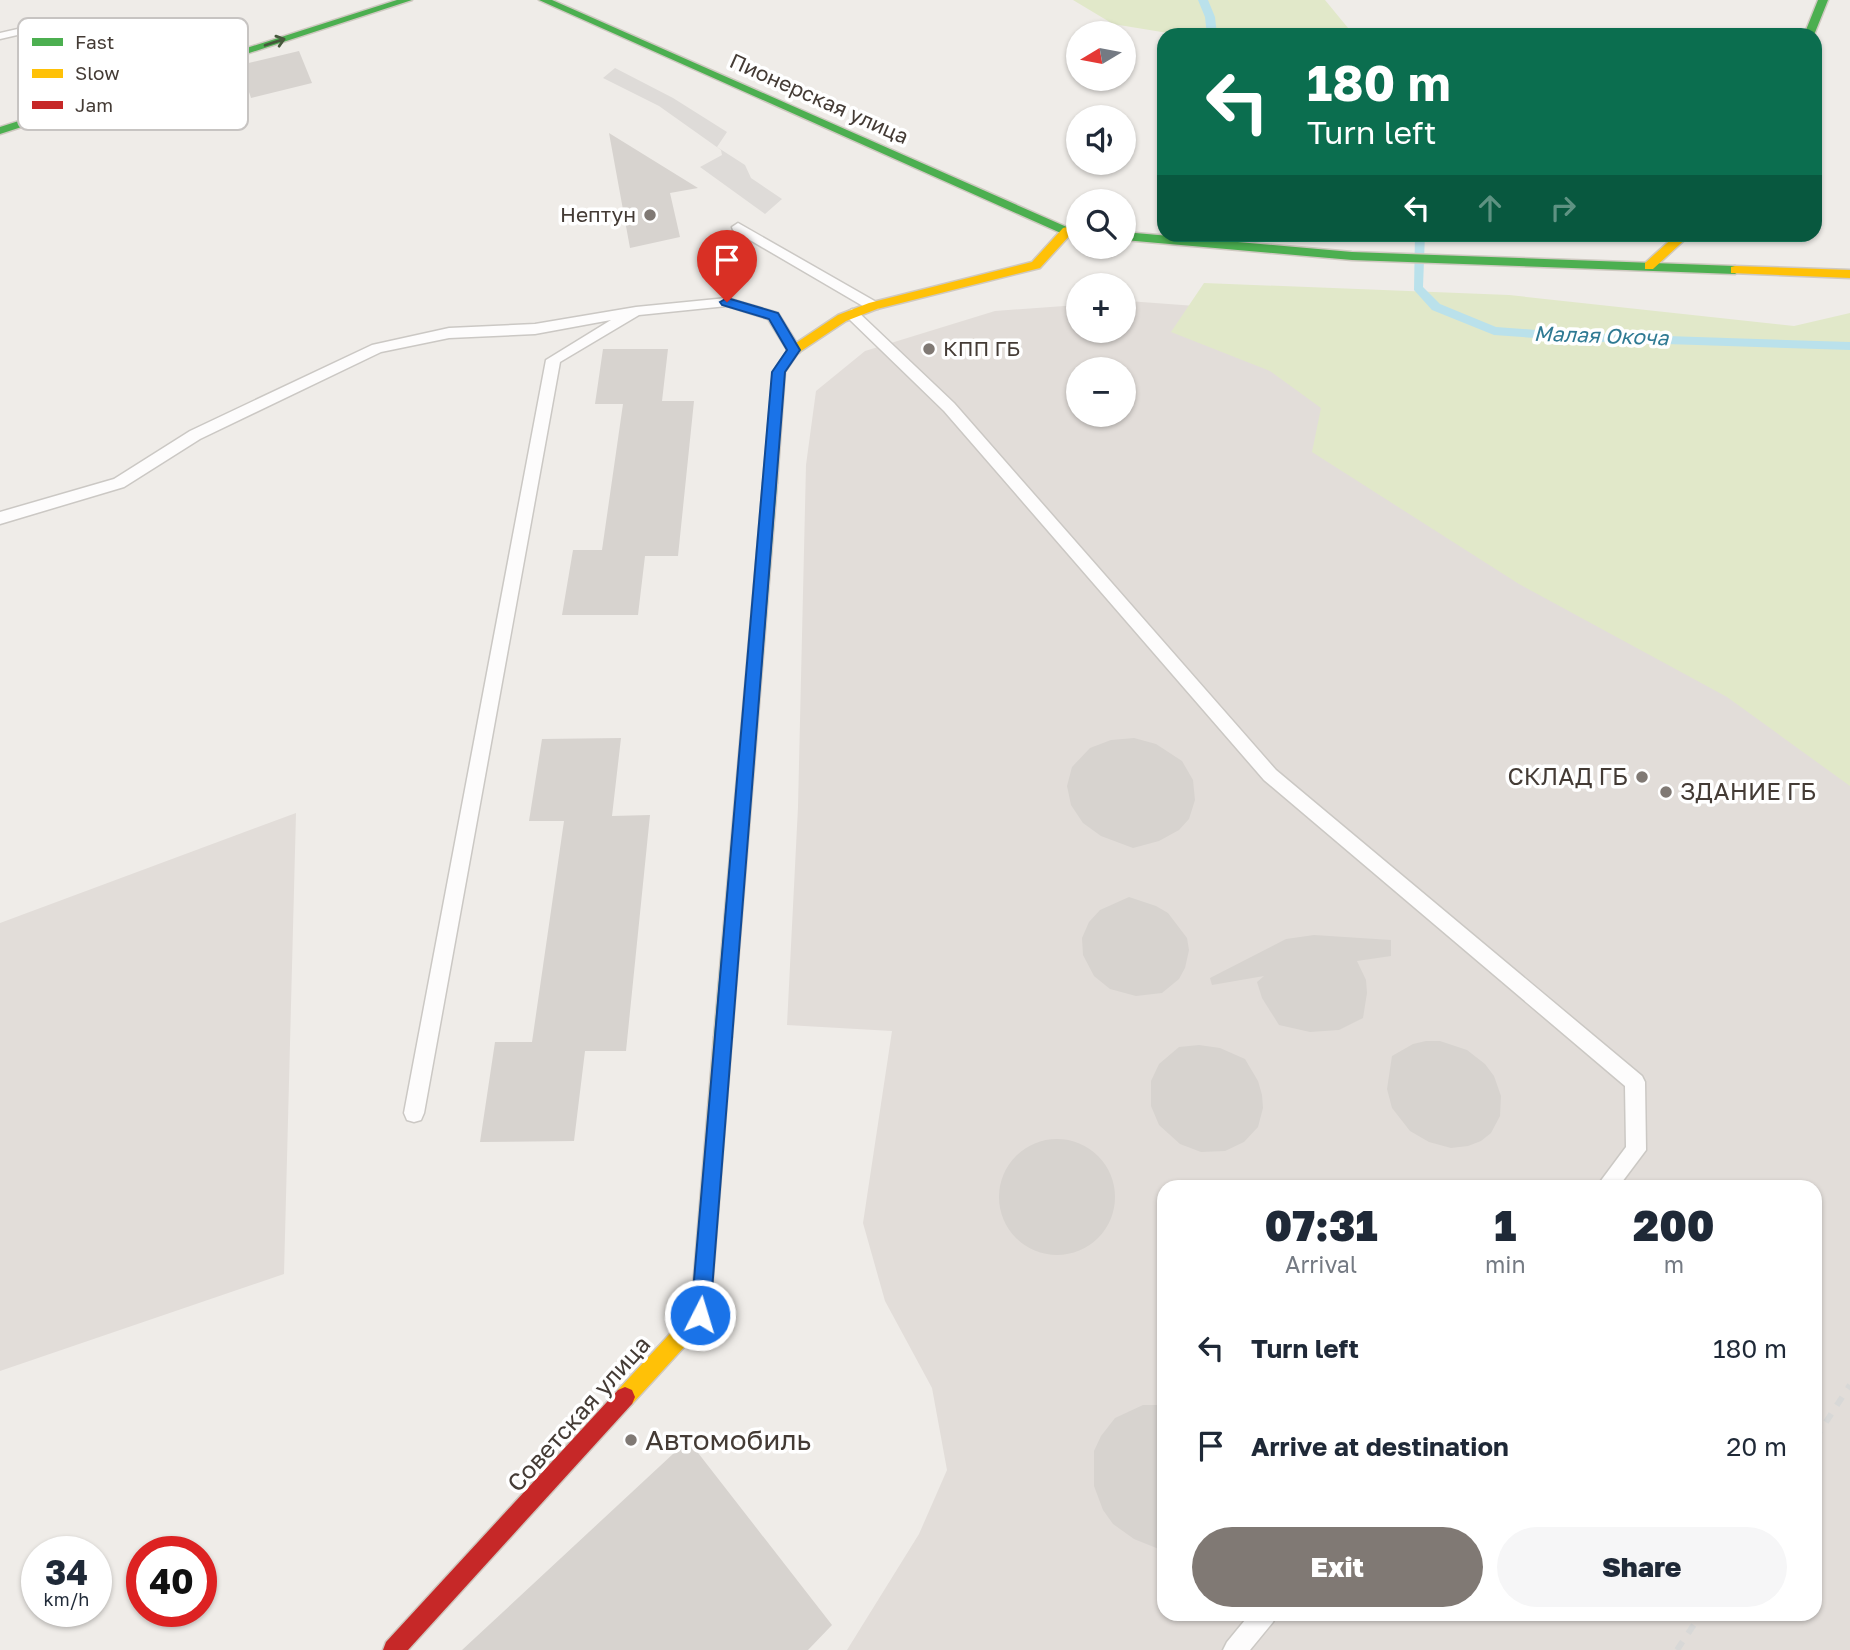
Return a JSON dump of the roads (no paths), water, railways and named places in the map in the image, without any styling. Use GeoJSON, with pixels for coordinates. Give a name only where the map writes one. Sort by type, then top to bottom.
{"type":"FeatureCollection","features":[{"type":"Feature","properties":{"kind":"street"},"geometry":{"type":"LineString","coordinates":[[248,51],[407,0]]}},
{"type":"Feature","properties":{"kind":"street","name":"Пионерская улица"},"geometry":{"type":"LineString","coordinates":[[544,0],[1066,229]]}},
{"type":"Feature","properties":{"kind":"street"},"geometry":{"type":"LineString","coordinates":[[1812,28],[1823,0]]}},
{"type":"Feature","properties":{"kind":"street"},"geometry":{"type":"LineString","coordinates":[[0,131],[18,125]]}},
{"type":"Feature","properties":{"kind":"street"},"geometry":{"type":"LineString","coordinates":[[1136,237],[1157,239]]}},
{"type":"Feature","properties":{"kind":"street","name":"Советская улица"},"geometry":{"type":"LineString","coordinates":[[394,1650],[700,1315],[779,372],[794,350],[818,331],[852,314],[873,306],[1036,265],[1066,238]]}},
{"type":"Feature","properties":{"kind":"street"},"geometry":{"type":"LineString","coordinates":[[1192,242],[1352,256],[1850,274]]}},
{"type":"Feature","properties":{"kind":"street"},"geometry":{"type":"LineString","coordinates":[[1649,266],[1676,242]]}},
{"type":"Feature","properties":{"kind":"lane"},"geometry":{"type":"LineString","coordinates":[[0,36],[18,32]]}},
{"type":"Feature","properties":{"kind":"lane"},"geometry":{"type":"LineString","coordinates":[[738,227],[873,306]]}},
{"type":"Feature","properties":{"kind":"lane"},"geometry":{"type":"LineString","coordinates":[[0,517],[119,483],[195,435],[377,348],[449,333],[535,329],[636,310],[727,302],[774,316],[794,350]]}},
{"type":"Feature","properties":{"kind":"lane"},"geometry":{"type":"LineString","coordinates":[[414,1113],[553,360],[636,310]]}},
{"type":"Feature","properties":{"kind":"lane"},"geometry":{"type":"LineString","coordinates":[[852,314],[948,407],[1270,775],[1635,1082],[1636,1150],[1612,1180]]}},
{"type":"Feature","properties":{"kind":"lane"},"geometry":{"type":"LineString","coordinates":[[1235,1650],[1259,1621]]}},
{"type":"Feature","properties":{"kind":"waterway","name":"Малая Окоча"},"geometry":{"type":"LineString","coordinates":[[1203,0],[1211,28]]}},
{"type":"Feature","properties":{"kind":"waterway","name":"Малая Окоча"},"geometry":{"type":"LineString","coordinates":[[1420,242],[1418,288],[1436,307],[1494,331],[1576,337],[1850,346]]}},
{"type":"Feature","properties":{"kind":"railway"},"geometry":{"type":"LineString","coordinates":[[1822,1428],[1850,1385]]}},
{"type":"Feature","properties":{"kind":"railway"},"geometry":{"type":"LineString","coordinates":[[1677,1650],[1696,1621]]}},
{"type":"Feature","properties":{"kind":"place","name":"Нептун"},"geometry":{"type":"Point","coordinates":[650,215]}},
{"type":"Feature","properties":{"kind":"place","name":"КПП ГБ"},"geometry":{"type":"Point","coordinates":[929,349]}},
{"type":"Feature","properties":{"kind":"place","name":"СКЛАД ГБ"},"geometry":{"type":"Point","coordinates":[1642,777]}},
{"type":"Feature","properties":{"kind":"place","name":"ЗДАНИЕ ГБ"},"geometry":{"type":"Point","coordinates":[1666,792]}},
{"type":"Feature","properties":{"kind":"place","name":"Автомобиль"},"geometry":{"type":"Point","coordinates":[631,1440]}}]}
